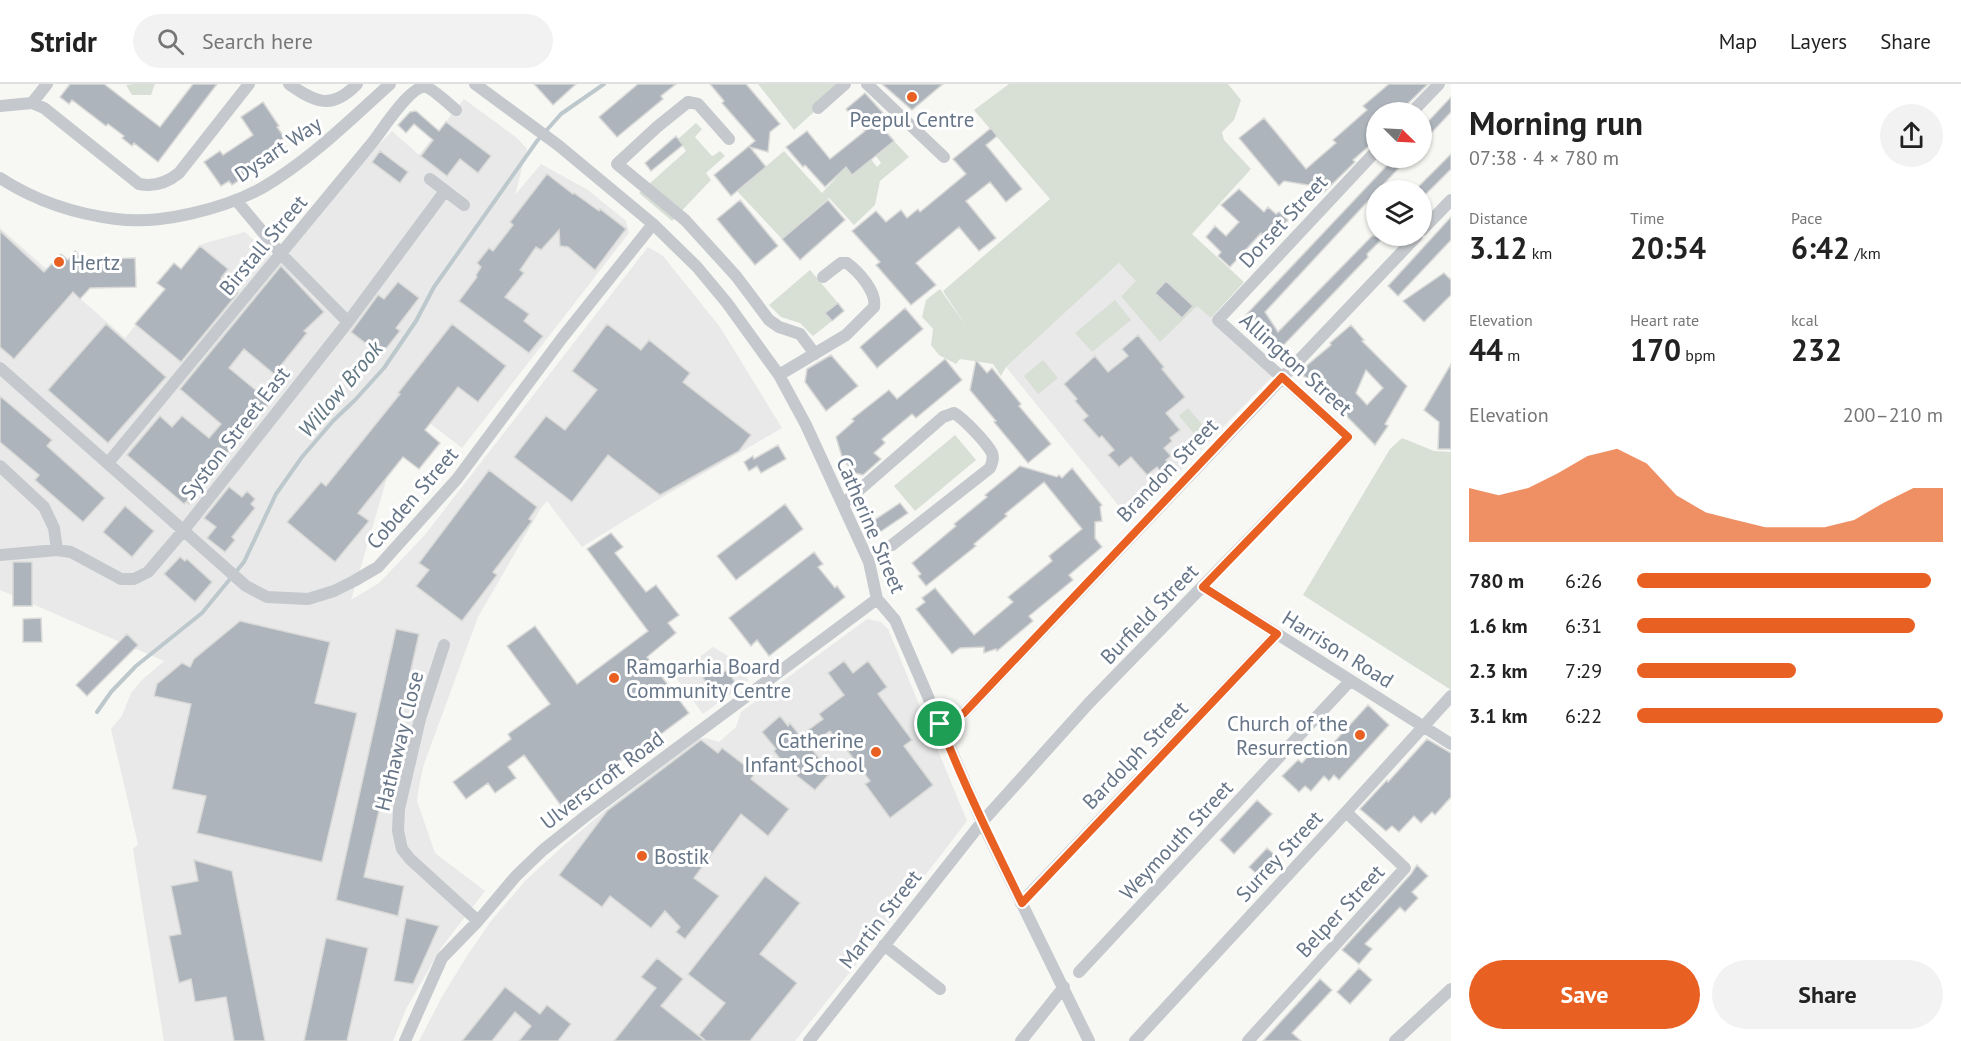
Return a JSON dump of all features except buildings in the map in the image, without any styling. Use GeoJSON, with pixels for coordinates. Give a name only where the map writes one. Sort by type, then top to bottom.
{"type":"FeatureCollection","features":[{"type":"Feature","properties":{"kind":"street"},"geometry":{"type":"LineString","coordinates":[[32,103],[47,84]]}},
{"type":"Feature","properties":{"kind":"street"},"geometry":{"type":"LineString","coordinates":[[0,106],[32,103],[44,108],[139,184],[146,186],[171,179],[179,173],[249,84]]}},
{"type":"Feature","properties":{"kind":"street"},"geometry":{"type":"LineString","coordinates":[[289,84],[306,96],[321,102],[339,99],[357,84]]}},
{"type":"Feature","properties":{"kind":"street","name":"Dysart Way"},"geometry":{"type":"LineString","coordinates":[[0,178],[15,188],[44,201],[117,219],[140,220],[169,217],[207,209],[236,200],[262,188],[326,143],[390,84]]}},
{"type":"Feature","properties":{"kind":"street","name":"Catherine Street"},"geometry":{"type":"LineString","coordinates":[[475,84],[558,145],[653,224],[697,267],[727,303],[779,375],[806,425],[843,504],[868,562],[877,599],[895,620],[982,822],[1089,1041]]}},
{"type":"Feature","properties":{"kind":"street"},"geometry":{"type":"LineString","coordinates":[[818,108],[845,84]]}},
{"type":"Feature","properties":{"kind":"street"},"geometry":{"type":"LineString","coordinates":[[867,84],[944,157]]}},
{"type":"Feature","properties":{"kind":"street"},"geometry":{"type":"LineString","coordinates":[[1421,102],[1438,84]]}},
{"type":"Feature","properties":{"kind":"street","name":"Birstall Street"},"geometry":{"type":"LineString","coordinates":[[108,463],[372,143],[409,94],[418,87],[426,87],[456,110]]}},
{"type":"Feature","properties":{"kind":"street"},"geometry":{"type":"LineString","coordinates":[[729,139],[699,104],[688,102],[617,164],[685,220],[736,276],[770,320],[780,327],[800,334],[815,354]]}},
{"type":"Feature","properties":{"kind":"street","name":"Dorset Street"},"geometry":{"type":"LineString","coordinates":[[1218,320],[1366,162]]}},
{"type":"Feature","properties":{"kind":"street"},"geometry":{"type":"LineString","coordinates":[[430,179],[464,205]]}},
{"type":"Feature","properties":{"kind":"street","name":"Syston Street East"},"geometry":{"type":"LineString","coordinates":[[0,555],[57,550],[71,552],[121,579],[134,579],[148,572],[348,322],[445,191]]}},
{"type":"Feature","properties":{"kind":"street"},"geometry":{"type":"LineString","coordinates":[[236,200],[281,254],[348,322]]}},
{"type":"Feature","properties":{"kind":"street"},"geometry":{"type":"LineString","coordinates":[[1432,220],[1451,200]]}},
{"type":"Feature","properties":{"kind":"street","name":"Cobden Street"},"geometry":{"type":"LineString","coordinates":[[0,368],[246,586],[267,597],[308,599],[354,581],[378,567],[458,478],[562,338],[653,224]]}},
{"type":"Feature","properties":{"kind":"street","name":"Brandon Street"},"geometry":{"type":"LineString","coordinates":[[940,724],[964,713],[1407,246]]}},
{"type":"Feature","properties":{"kind":"street"},"geometry":{"type":"LineString","coordinates":[[779,375],[846,335],[872,311],[876,302],[873,293],[847,263],[841,263],[823,277]]}},
{"type":"Feature","properties":{"kind":"street","name":"Allington Street"},"geometry":{"type":"LineString","coordinates":[[1218,320],[1348,437]]}},
{"type":"Feature","properties":{"kind":"street"},"geometry":{"type":"LineString","coordinates":[[843,504],[943,417],[954,413],[964,419],[992,453],[990,468],[892,545]]}},
{"type":"Feature","properties":{"kind":"street","name":"Burfield Street"},"geometry":{"type":"LineString","coordinates":[[982,822],[1089,703],[1348,437]]}},
{"type":"Feature","properties":{"kind":"street"},"geometry":{"type":"LineString","coordinates":[[0,466],[44,507],[54,528],[57,550]]}},
{"type":"Feature","properties":{"kind":"street","name":"Harrison Road"},"geometry":{"type":"LineString","coordinates":[[1203,587],[1451,744]]}},
{"type":"Feature","properties":{"kind":"street","name":"Ulverscroft Road"},"geometry":{"type":"LineString","coordinates":[[405,1041],[442,958],[478,921],[510,882],[543,850],[877,599]]}},
{"type":"Feature","properties":{"kind":"street","name":"Bardolph Street"},"geometry":{"type":"LineString","coordinates":[[1022,903],[1277,634]]}},
{"type":"Feature","properties":{"kind":"street","name":"Hathaway Close"},"geometry":{"type":"LineString","coordinates":[[444,645],[420,718],[399,809],[398,831],[402,849],[410,859],[478,921]]}},
{"type":"Feature","properties":{"kind":"street","name":"Weymouth Street"},"geometry":{"type":"LineString","coordinates":[[1079,972],[1350,681]]}},
{"type":"Feature","properties":{"kind":"street","name":"Surrey Street"},"geometry":{"type":"LineString","coordinates":[[1135,1041],[1451,696]]}},
{"type":"Feature","properties":{"kind":"street","name":"Belper Street"},"geometry":{"type":"LineString","coordinates":[[1248,1041],[1406,868],[1346,812]]}},
{"type":"Feature","properties":{"kind":"street","name":"Martin Street"},"geometry":{"type":"LineString","coordinates":[[809,1041],[982,822]]}},
{"type":"Feature","properties":{"kind":"street"},"geometry":{"type":"LineString","coordinates":[[884,945],[940,989]]}},
{"type":"Feature","properties":{"kind":"street"},"geometry":{"type":"LineString","coordinates":[[1021,1041],[1064,987]]}},
{"type":"Feature","properties":{"kind":"street"},"geometry":{"type":"LineString","coordinates":[[1395,1041],[1451,989]]}},
{"type":"Feature","properties":{"kind":"shaded area"},"geometry":{"type":"Polygon","coordinates":[[[155,84],[151,95],[132,95],[126,85],[155,84]]]}},
{"type":"Feature","properties":{"kind":"shaded area"},"geometry":{"type":"Polygon","coordinates":[[[758,84],[845,84],[794,130],[758,84]]]}},
{"type":"Feature","properties":{"kind":"shaded area"},"geometry":{"type":"Polygon","coordinates":[[[1009,84],[1228,84],[1241,100],[1234,120],[1222,132],[1224,140],[1251,169],[1192,234],[1244,282],[1211,318],[1197,306],[1160,342],[1121,296],[1136,281],[1119,263],[1006,367],[1001,376],[993,364],[960,359],[956,364],[939,355],[931,345],[933,329],[922,317],[926,300],[940,289],[966,326],[943,291],[1050,199],[974,110],[1009,84]]]}},
{"type":"Feature","properties":{"kind":"shaded area"},"geometry":{"type":"Polygon","coordinates":[[[464,99],[517,138],[527,149],[515,195],[541,164],[588,190],[626,221],[629,233],[462,448],[413,410],[399,437],[351,600],[379,583],[424,536],[648,247],[663,256],[720,327],[782,428],[582,547],[547,501],[541,508],[478,617],[424,764],[419,786],[417,801],[435,853],[485,891],[441,948],[406,1009],[393,1041],[164,1041],[133,849],[138,844],[111,729],[122,716],[131,693],[164,661],[0,590],[0,228],[125,338],[202,244],[245,232],[273,257],[392,131],[419,155],[464,99]]]}},
{"type":"Feature","properties":{"kind":"shaded area"},"geometry":{"type":"Polygon","coordinates":[[[696,123],[702,129],[695,137],[711,155],[720,151],[725,156],[706,173],[711,180],[672,221],[639,193],[686,151],[678,139],[696,123]]]}},
{"type":"Feature","properties":{"kind":"shaded area"},"geometry":{"type":"Polygon","coordinates":[[[894,141],[909,157],[880,181],[875,205],[854,225],[829,198],[782,239],[737,191],[784,151],[822,193],[846,167],[853,175],[871,159],[877,167],[881,163],[876,156],[894,141]]]}},
{"type":"Feature","properties":{"kind":"shaded area"},"geometry":{"type":"Polygon","coordinates":[[[1119,263],[1137,281],[1121,295],[1160,341],[1197,305],[1273,376],[1131,521],[1006,367],[1119,263]]]}},
{"type":"Feature","properties":{"kind":"shaded area"},"geometry":{"type":"Polygon","coordinates":[[[810,270],[838,303],[825,313],[832,321],[813,336],[800,323],[781,317],[769,305],[810,270]]]}},
{"type":"Feature","properties":{"kind":"shaded area"},"geometry":{"type":"Polygon","coordinates":[[[1115,300],[1131,320],[1092,352],[1075,333],[1115,300]]]}},
{"type":"Feature","properties":{"kind":"shaded area"},"geometry":{"type":"Polygon","coordinates":[[[1043,360],[1058,378],[1038,394],[1024,376],[1043,360]]]}},
{"type":"Feature","properties":{"kind":"shaded area"},"geometry":{"type":"Polygon","coordinates":[[[1188,408],[1205,428],[1196,436],[1179,416],[1188,408]]]}},
{"type":"Feature","properties":{"kind":"shaded area"},"geometry":{"type":"Polygon","coordinates":[[[955,435],[976,460],[915,511],[894,486],[955,435]]]}},
{"type":"Feature","properties":{"kind":"shaded area"},"geometry":{"type":"Polygon","coordinates":[[[1402,438],[1434,451],[1451,452],[1451,690],[1303,595],[1390,449],[1402,438]]]}},
{"type":"Feature","properties":{"kind":"shaded area"},"geometry":{"type":"Polygon","coordinates":[[[867,619],[881,622],[888,629],[967,821],[795,1041],[419,1041],[467,956],[491,921],[525,881],[608,808],[699,739],[706,738],[719,742],[736,727],[741,712],[867,619]]]}},
{"type":"Feature","properties":{"kind":"shaded area"},"geometry":{"type":"Polygon","coordinates":[[[713,647],[728,656],[749,680],[703,714],[674,675],[713,647]]]}},
{"type":"Feature","properties":{"kind":"waterway","name":"Willow Brook"},"geometry":{"type":"LineString","coordinates":[[97,712],[111,692],[136,666],[202,613],[244,562],[276,494],[302,457],[384,368],[416,321],[434,287],[537,141],[561,114],[604,84]]}},
{"type":"Feature","properties":{"kind":"place","name":"Peepul Centre"},"geometry":{"type":"Point","coordinates":[912,97]}},
{"type":"Feature","properties":{"kind":"place","name":"Hertz"},"geometry":{"type":"Point","coordinates":[59,262]}},
{"type":"Feature","properties":{"kind":"place","name":"Ramgarhia Board Community Centre"},"geometry":{"type":"Point","coordinates":[614,678]}},
{"type":"Feature","properties":{"kind":"place","name":"Church of the Resurrection"},"geometry":{"type":"Point","coordinates":[1360,735]}},
{"type":"Feature","properties":{"kind":"place","name":"Catherine Infant School"},"geometry":{"type":"Point","coordinates":[876,752]}},
{"type":"Feature","properties":{"kind":"place","name":"Bostik"},"geometry":{"type":"Point","coordinates":[642,856]}},
{"type":"Feature","properties":{"kind":"route"},"geometry":{"type":"LineString","coordinates":[[1282,377],[1348,437],[1203,587],[1277,634],[1022,903],[982,822],[940,724],[964,713],[1282,377]]}}]}
